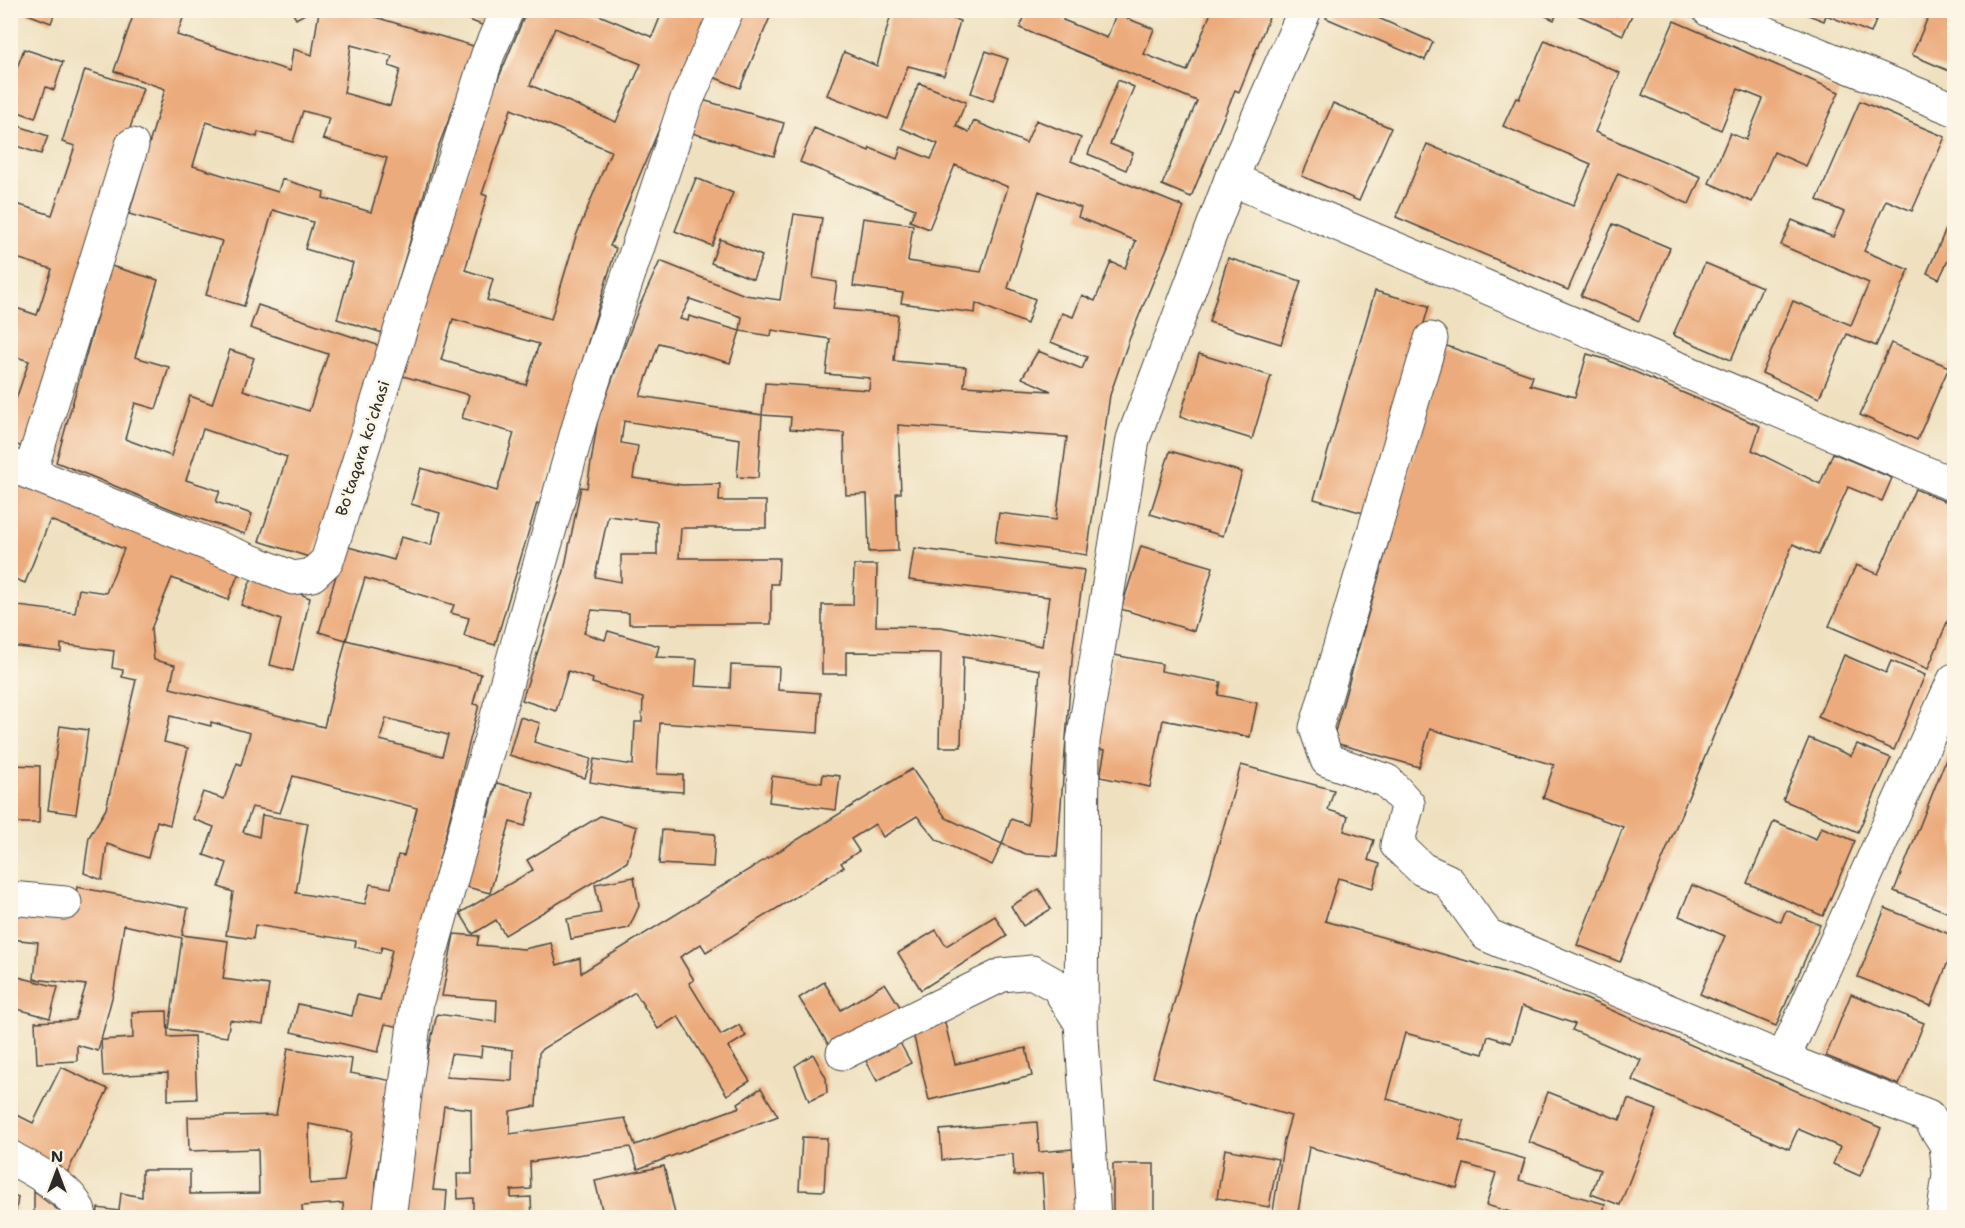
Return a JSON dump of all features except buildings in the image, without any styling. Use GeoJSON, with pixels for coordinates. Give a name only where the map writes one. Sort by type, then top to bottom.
{"type":"FeatureCollection","features":[{"type":"Feature","properties":{"kind":"street","name":"Boʻtaqara koʻchasi"},"geometry":{"type":"LineString","coordinates":[[20,469],[292,578],[312,575],[327,561],[488,54],[507,10]]}},
{"type":"Feature","properties":{"kind":"street"},"geometry":{"type":"LineString","coordinates":[[389,1218],[417,1001],[581,418],[686,102],[726,10]]}},
{"type":"Feature","properties":{"kind":"street"},"geometry":{"type":"LineString","coordinates":[[1094,1218],[1081,1023],[1083,741],[1133,439],[1231,179],[1305,10]]}},
{"type":"Feature","properties":{"kind":"street"},"geometry":{"type":"LineString","coordinates":[[1709,10],[1954,109]]}},
{"type":"Feature","properties":{"kind":"street"},"geometry":{"type":"LineString","coordinates":[[20,469],[132,145]]}},
{"type":"Feature","properties":{"kind":"street"},"geometry":{"type":"LineString","coordinates":[[1231,179],[1954,485]]}},
{"type":"Feature","properties":{"kind":"street"},"geometry":{"type":"LineString","coordinates":[[1431,339],[1316,728],[1327,760],[1387,781],[1408,804],[1397,845],[1422,869],[1448,881],[1487,935],[1783,1059],[1928,1116],[1946,1144],[1952,1176],[1943,1218]]}},
{"type":"Feature","properties":{"kind":"street"},"geometry":{"type":"LineString","coordinates":[[1783,1059],[1954,680]]}},
{"type":"Feature","properties":{"kind":"street"},"geometry":{"type":"LineString","coordinates":[[10,898],[65,903]]}},
{"type":"Feature","properties":{"kind":"street"},"geometry":{"type":"LineString","coordinates":[[843,1053],[1002,975],[1032,972],[1057,986],[1081,1023]]}},
{"type":"Feature","properties":{"kind":"street"},"geometry":{"type":"LineString","coordinates":[[10,1156],[64,1190],[80,1212],[80,1218]]}}]}
